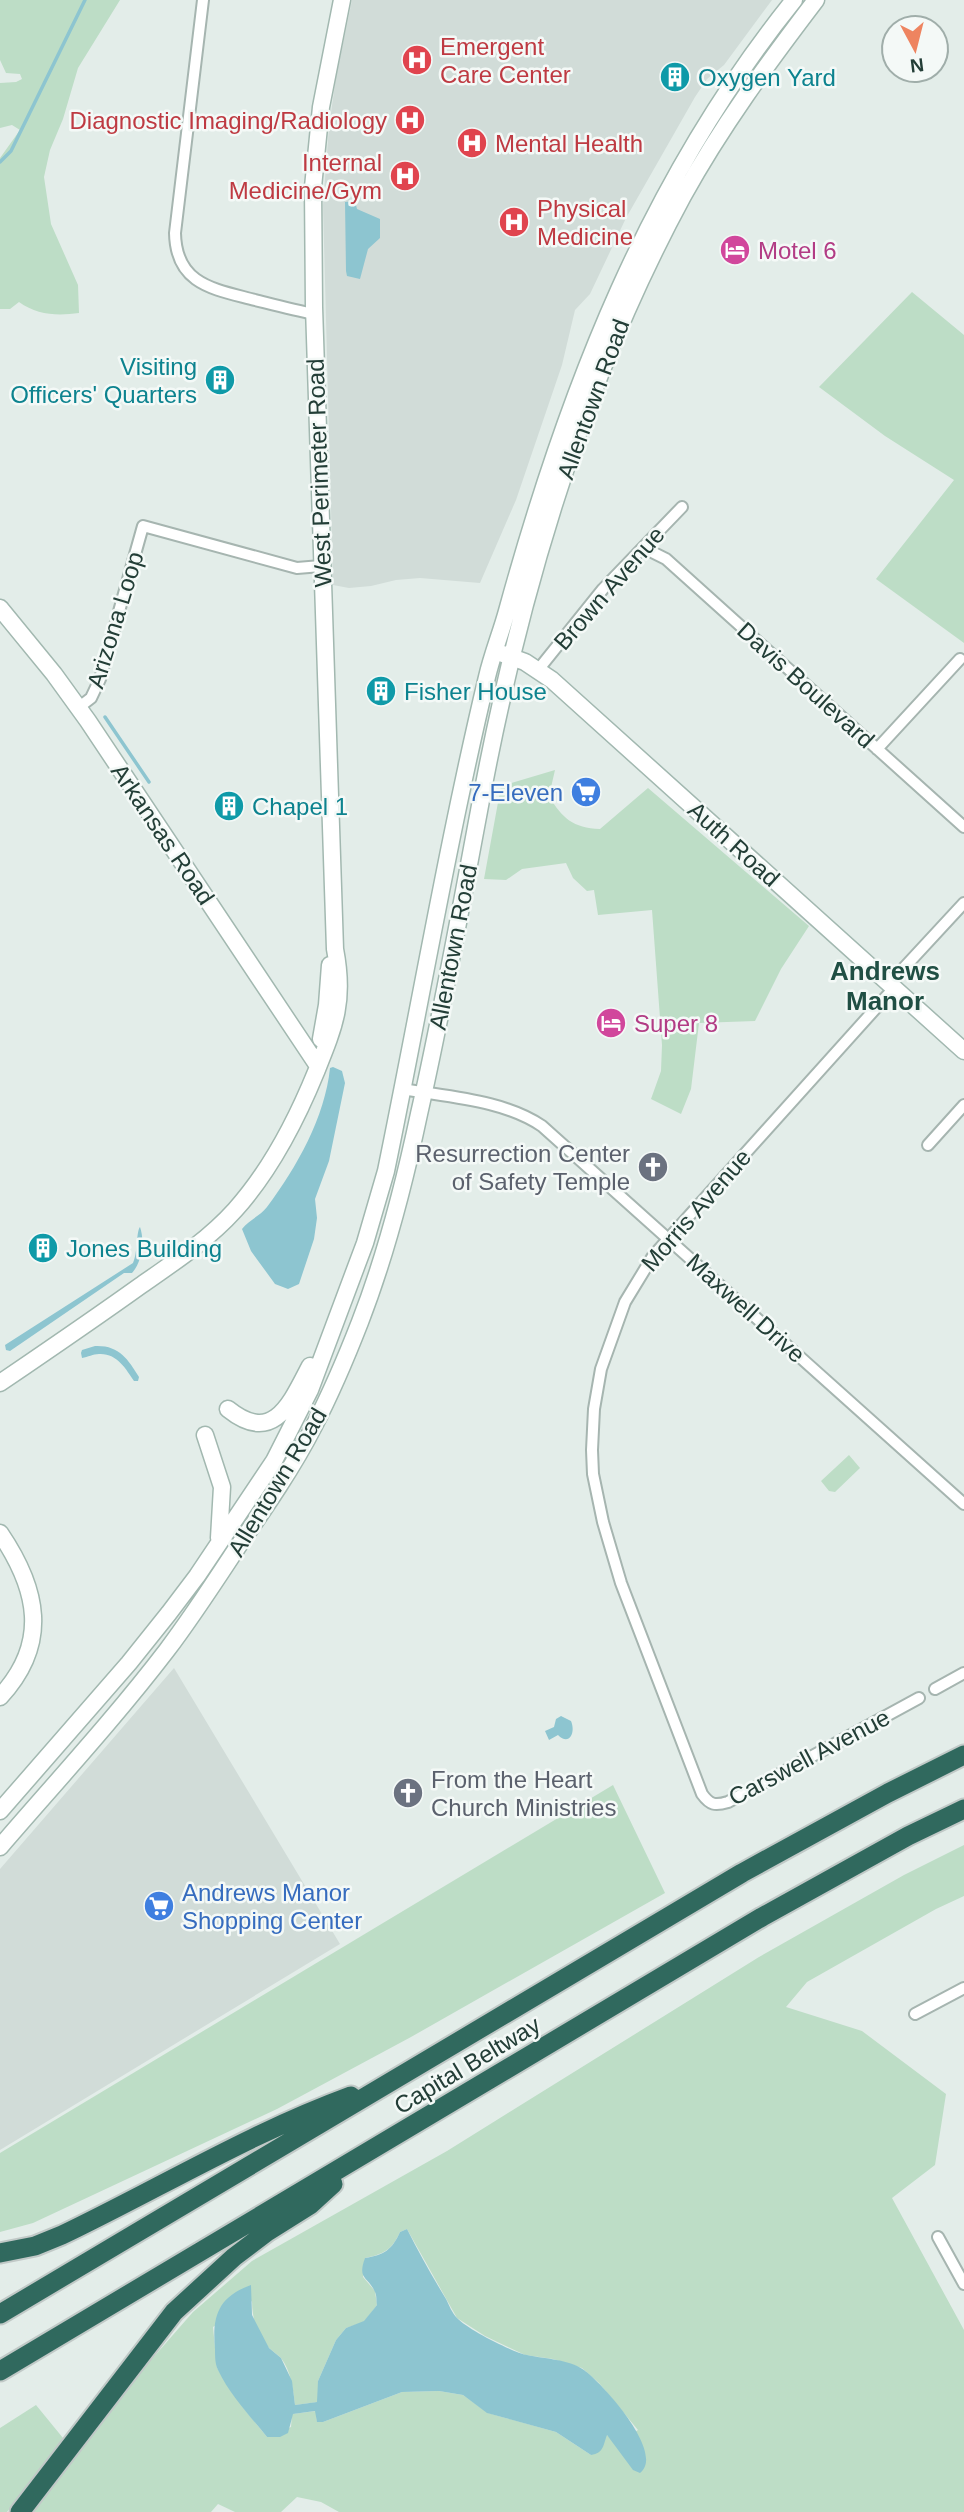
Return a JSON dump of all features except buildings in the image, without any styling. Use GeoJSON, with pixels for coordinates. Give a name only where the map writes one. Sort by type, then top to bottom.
{"type":"FeatureCollection","features":[{"type":"Feature","properties":{"kind":"highway","name":"Capital Beltway"},"geometry":{"type":"LineString","coordinates":[[0,2314],[742,1873],[888,1793],[964,1755]]}},
{"type":"Feature","properties":{"kind":"highway","name":"Capital Beltway"},"geometry":{"type":"LineString","coordinates":[[0,2371],[762,1917],[908,1836],[964,1809]]}},
{"type":"Feature","properties":{"kind":"highway"},"geometry":{"type":"LineString","coordinates":[[0,2253],[35,2246],[62,2235],[317,2108],[395,2081]]}},
{"type":"Feature","properties":{"kind":"highway"},"geometry":{"type":"LineString","coordinates":[[20,2512],[174,2312],[234,2257],[310,2205],[366,2154]]}},
{"type":"Feature","properties":{"kind":"main road","name":"West Perimeter Road"},"geometry":{"type":"LineString","coordinates":[[0,1383],[204,1240],[235,1210],[270,1165],[290,1129],[318,1066],[330,965],[335,949],[321,566],[313,187],[328,64],[342,0]]}},
{"type":"Feature","properties":{"kind":"main road","name":"Allentown Road"},"geometry":{"type":"LineString","coordinates":[[0,1811],[129,1663],[197,1576],[280,1450],[310,1390],[365,1243],[380,1191],[494,652],[550,465],[576,389],[628,267],[657,210],[698,138],[794,0]]}},
{"type":"Feature","properties":{"kind":"main road","name":"Allentown Road"},"geometry":{"type":"LineString","coordinates":[[0,1847],[145,1678],[181,1631],[270,1502],[313,1429],[337,1380],[380,1268],[407,1171],[511,656],[567,467],[594,389],[629,305],[686,191],[749,90],[816,0]]}},
{"type":"Feature","properties":{"kind":"main road","name":"Arkansas Road"},"geometry":{"type":"LineString","coordinates":[[0,608],[78,708],[318,1066]]}},
{"type":"Feature","properties":{"kind":"main road","name":"Auth Road"},"geometry":{"type":"LineString","coordinates":[[494,652],[511,656],[538,670],[964,1051]]}},
{"type":"Feature","properties":{"kind":"main road"},"geometry":{"type":"LineString","coordinates":[[228,1409],[238,1418],[261,1422],[282,1414],[341,1309]]}},
{"type":"Feature","properties":{"kind":"main road"},"geometry":{"type":"LineString","coordinates":[[205,1435],[222,1487],[218,1545]]}},
{"type":"Feature","properties":{"kind":"main road"},"geometry":{"type":"LineString","coordinates":[[0,1533],[29,1584],[34,1613],[33,1635],[23,1668],[0,1696]]}},
{"type":"Feature","properties":{"kind":"street"},"geometry":{"type":"LineString","coordinates":[[203,0],[175,233],[178,257],[189,273],[209,288],[314,314]]}},
{"type":"Feature","properties":{"kind":"street","name":"Brown Avenue"},"geometry":{"type":"LineString","coordinates":[[538,670],[594,599],[681,507]]}},
{"type":"Feature","properties":{"kind":"street","name":"Arizona Loop"},"geometry":{"type":"LineString","coordinates":[[78,708],[91,698],[100,679],[143,526],[297,568],[321,566]]}},
{"type":"Feature","properties":{"kind":"street","name":"Davis Boulevard"},"geometry":{"type":"LineString","coordinates":[[644,548],[666,559],[964,827]]}},
{"type":"Feature","properties":{"kind":"street"},"geometry":{"type":"LineString","coordinates":[[877,748],[960,659]]}},
{"type":"Feature","properties":{"kind":"street","name":"Morris Avenue"},"geometry":{"type":"LineString","coordinates":[[702,1794],[621,1583],[603,1522],[593,1474],[592,1429],[608,1344],[634,1284],[667,1238],[964,903]]}},
{"type":"Feature","properties":{"kind":"street","name":"Maxwell Drive"},"geometry":{"type":"LineString","coordinates":[[403,1089],[490,1105],[533,1120],[552,1133],[964,1504]]}},
{"type":"Feature","properties":{"kind":"street"},"geometry":{"type":"LineString","coordinates":[[928,1145],[964,1105]]}},
{"type":"Feature","properties":{"kind":"street"},"geometry":{"type":"LineString","coordinates":[[935,1689],[964,1673]]}},
{"type":"Feature","properties":{"kind":"street","name":"Carswell Avenue"},"geometry":{"type":"LineString","coordinates":[[702,1794],[712,1805],[728,1802],[919,1698]]}},
{"type":"Feature","properties":{"kind":"street"},"geometry":{"type":"LineString","coordinates":[[915,2014],[964,1988]]}},
{"type":"Feature","properties":{"kind":"street"},"geometry":{"type":"LineString","coordinates":[[938,2237],[964,2284]]}},
{"type":"Feature","properties":{"kind":"shaded area"},"geometry":{"type":"Polygon","coordinates":[[[352,0],[772,0],[724,65],[707,79],[695,97],[626,218],[590,294],[575,310],[562,365],[516,500],[480,583],[420,578],[349,588],[333,585],[323,205],[336,77],[352,0]]]}},
{"type":"Feature","properties":{"kind":"shaded area","name":"Andrews Manor Shopping Center"},"geometry":{"type":"Polygon","coordinates":[[[174,1668],[340,1944],[0,2150],[0,1869],[174,1668]]]}},
{"type":"Feature","properties":{"kind":"green space"},"geometry":{"type":"Polygon","coordinates":[[[0,0],[120,0],[78,68],[63,119],[50,150],[44,177],[51,224],[78,285],[79,313],[48,314],[19,302],[10,309],[0,309],[0,158],[20,130],[12,125],[0,128],[0,83],[22,79],[20,74],[6,73],[0,60],[0,0]]]}},
{"type":"Feature","properties":{"kind":"green space"},"geometry":{"type":"Polygon","coordinates":[[[912,292],[964,335],[964,643],[876,579],[954,480],[885,436],[819,387],[912,292]]]}},
{"type":"Feature","properties":{"kind":"green space"},"geometry":{"type":"Polygon","coordinates":[[[555,770],[549,796],[559,810],[575,824],[600,829],[648,788],[809,926],[781,969],[755,1021],[699,1023],[691,1089],[681,1114],[651,1099],[661,1071],[662,1045],[652,910],[598,915],[594,890],[587,891],[573,878],[566,863],[522,869],[506,880],[484,879],[501,786],[555,770]]]}},
{"type":"Feature","properties":{"kind":"green space"},"geometry":{"type":"Polygon","coordinates":[[[849,1455],[860,1468],[835,1492],[829,1491],[821,1481],[849,1455]]]}},
{"type":"Feature","properties":{"kind":"green space"},"geometry":{"type":"Polygon","coordinates":[[[613,1785],[665,1893],[411,2037],[277,2109],[33,2223],[0,2232],[0,2153],[613,1785]]]}},
{"type":"Feature","properties":{"kind":"green space"},"geometry":{"type":"Polygon","coordinates":[[[964,1845],[964,1896],[807,1982],[786,2007],[862,2031],[946,2094],[935,2165],[892,2198],[964,2330],[964,2512],[339,2512],[321,2502],[297,2497],[281,2512],[235,2512],[218,2504],[211,2512],[30,2512],[137,2376],[193,2312],[252,2261],[447,2151],[759,1957],[904,1875],[964,1845]],[[407,2229],[400,2232],[387,2250],[365,2258],[363,2277],[375,2291],[377,2305],[364,2322],[346,2328],[336,2340],[318,2381],[318,2402],[295,2405],[287,2369],[281,2358],[261,2337],[254,2320],[252,2301],[213,2327],[217,2368],[267,2437],[291,2427],[292,2414],[316,2411],[317,2422],[323,2422],[402,2392],[439,2391],[463,2395],[488,2413],[556,2432],[591,2455],[606,2434],[616,2444],[638,2430],[599,2383],[582,2368],[553,2359],[525,2355],[485,2336],[457,2318],[407,2229]]]}},
{"type":"Feature","properties":{"kind":"green space"},"geometry":{"type":"Polygon","coordinates":[[[36,2405],[63,2438],[7,2512],[0,2512],[0,2428],[36,2405]]]}},
{"type":"Feature","properties":{"kind":"water"},"geometry":{"type":"Polygon","coordinates":[[[355,201],[357,209],[380,219],[380,238],[368,249],[360,279],[347,276],[346,271],[345,202],[355,201]]]}},
{"type":"Feature","properties":{"kind":"water"},"geometry":{"type":"Polygon","coordinates":[[[330,1068],[342,1071],[345,1083],[329,1161],[315,1199],[317,1218],[314,1239],[299,1284],[288,1289],[275,1284],[251,1251],[242,1229],[267,1207],[299,1158],[316,1123],[330,1068]]]}},
{"type":"Feature","properties":{"kind":"water"},"geometry":{"type":"Polygon","coordinates":[[[140,1227],[142,1251],[132,1273],[124,1273],[10,1351],[6,1350],[5,1345],[133,1263],[140,1227]]]}},
{"type":"Feature","properties":{"kind":"water"},"geometry":{"type":"Polygon","coordinates":[[[95,1346],[110,1348],[122,1354],[139,1377],[138,1381],[134,1381],[111,1356],[97,1354],[82,1358],[82,1350],[95,1346]]]}},
{"type":"Feature","properties":{"kind":"water"},"geometry":{"type":"Polygon","coordinates":[[[561,1716],[571,1721],[573,1730],[570,1737],[565,1739],[558,1735],[549,1740],[545,1731],[554,1727],[556,1719],[561,1716]]]}},
{"type":"Feature","properties":{"kind":"water"},"geometry":{"type":"Polygon","coordinates":[[[407,2229],[452,2311],[462,2323],[490,2340],[520,2353],[564,2361],[578,2366],[593,2377],[616,2403],[638,2435],[645,2450],[646,2463],[640,2473],[633,2470],[607,2435],[601,2450],[591,2455],[556,2432],[487,2413],[463,2395],[439,2391],[402,2392],[323,2422],[317,2422],[315,2411],[293,2414],[288,2433],[280,2437],[267,2437],[234,2397],[217,2368],[214,2337],[216,2317],[224,2302],[231,2295],[251,2285],[252,2315],[269,2348],[281,2358],[292,2381],[295,2405],[317,2402],[318,2381],[336,2340],[346,2328],[364,2321],[377,2305],[375,2292],[363,2274],[365,2258],[387,2251],[400,2232],[407,2229]]]}},
{"type":"Feature","properties":{"kind":"waterway"},"geometry":{"type":"LineString","coordinates":[[0,162],[11,151],[85,0]]}},
{"type":"Feature","properties":{"kind":"waterway"},"geometry":{"type":"LineString","coordinates":[[105,717],[149,782]]}},
{"type":"Feature","properties":{"kind":"place","name":"Emergent Care Center"},"geometry":{"type":"Point","coordinates":[417,60]}},
{"type":"Feature","properties":{"kind":"place","name":"Oxygen Yard"},"geometry":{"type":"Point","coordinates":[675,77]}},
{"type":"Feature","properties":{"kind":"place","name":"Diagnostic Imaging/Radiology"},"geometry":{"type":"Point","coordinates":[410,120]}},
{"type":"Feature","properties":{"kind":"place","name":"Mental Health"},"geometry":{"type":"Point","coordinates":[472,143]}},
{"type":"Feature","properties":{"kind":"place","name":"Internal Medicine/Gym"},"geometry":{"type":"Point","coordinates":[405,176]}},
{"type":"Feature","properties":{"kind":"place","name":"Physical Medicine"},"geometry":{"type":"Point","coordinates":[514,222]}},
{"type":"Feature","properties":{"kind":"place","name":"Motel 6"},"geometry":{"type":"Point","coordinates":[735,250]}},
{"type":"Feature","properties":{"kind":"place","name":"Visiting Officers' Quarters"},"geometry":{"type":"Point","coordinates":[220,380]}},
{"type":"Feature","properties":{"kind":"place","name":"Fisher House"},"geometry":{"type":"Point","coordinates":[381,691]}},
{"type":"Feature","properties":{"kind":"place","name":"7-Eleven"},"geometry":{"type":"Point","coordinates":[586,792]}},
{"type":"Feature","properties":{"kind":"place","name":"Chapel 1"},"geometry":{"type":"Point","coordinates":[229,806]}},
{"type":"Feature","properties":{"kind":"place","name":"Super 8"},"geometry":{"type":"Point","coordinates":[611,1023]}},
{"type":"Feature","properties":{"kind":"place","name":"Resurrection Center of Safety Temple"},"geometry":{"type":"Point","coordinates":[653,1167]}},
{"type":"Feature","properties":{"kind":"place","name":"Jones Building"},"geometry":{"type":"Point","coordinates":[43,1248]}},
{"type":"Feature","properties":{"kind":"place","name":"From the Heart Church Ministries"},"geometry":{"type":"Point","coordinates":[408,1793]}},
{"type":"Feature","properties":{"kind":"place","name":"Andrews Manor Shopping Center"},"geometry":{"type":"Point","coordinates":[159,1906]}},
{"type":"Feature","properties":{"kind":"district","name":"Andrews Manor"},"geometry":{"type":"Point","coordinates":[885,986]}}]}
